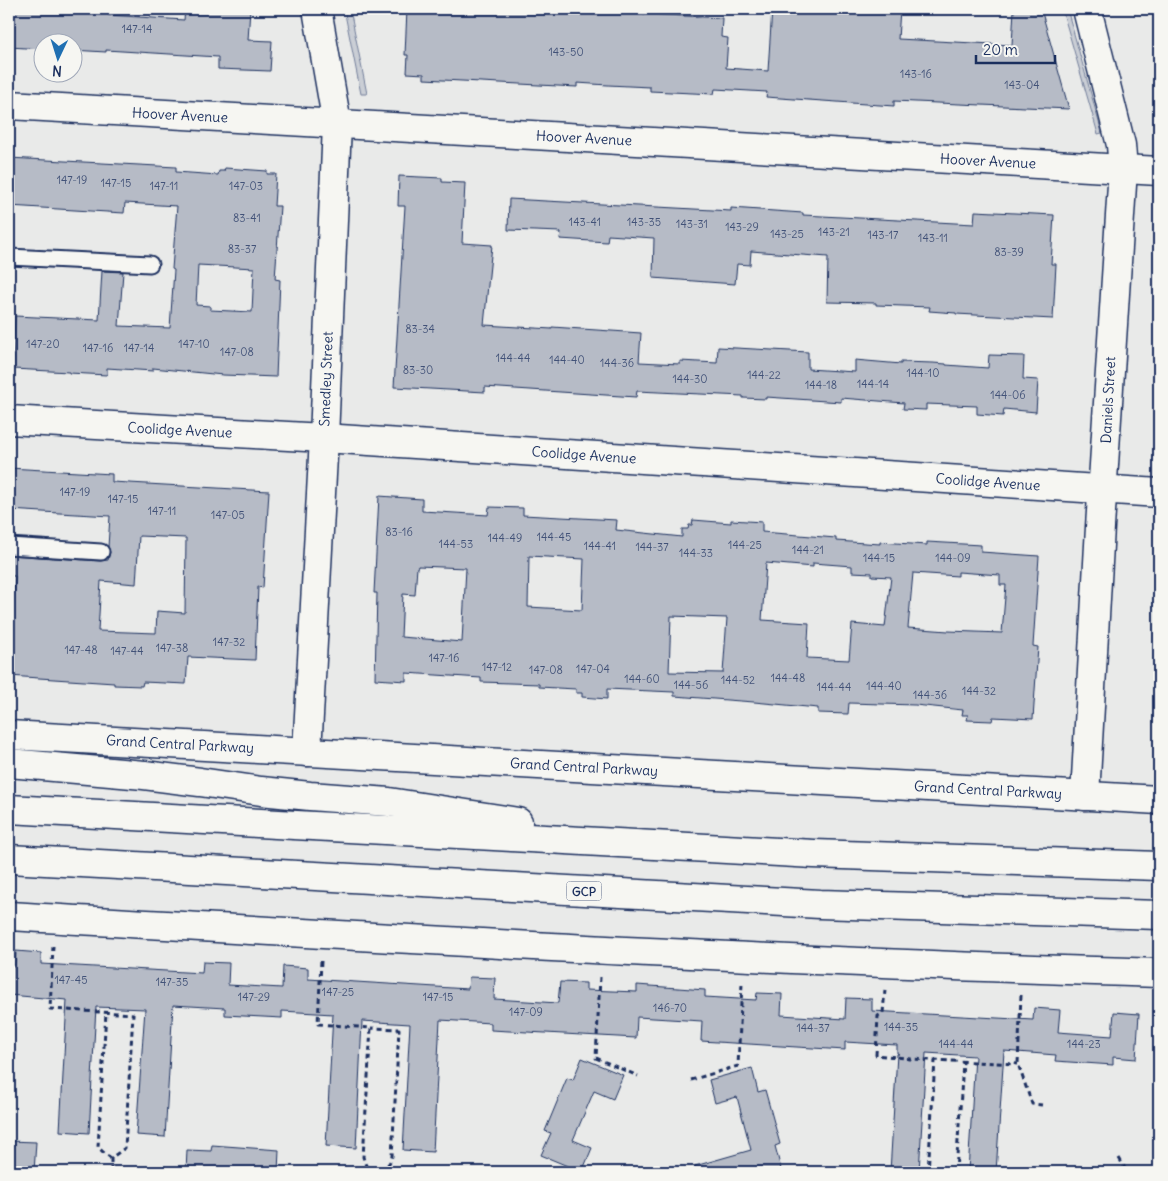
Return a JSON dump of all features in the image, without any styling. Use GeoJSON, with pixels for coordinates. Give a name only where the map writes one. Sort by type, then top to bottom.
{"type":"FeatureCollection","features":[{"type":"Feature","properties":{"kind":"main road","name":"Smedley Street"},"geometry":{"type":"LineString","coordinates":[[308,752],[337,124],[317,9]]}},
{"type":"Feature","properties":{"kind":"main road","name":"Daniels Street"},"geometry":{"type":"LineString","coordinates":[[1086,796],[1102,489],[1123,169],[1121,144],[1087,9]]}},
{"type":"Feature","properties":{"kind":"main road","name":"Hoover Avenue"},"geometry":{"type":"LineString","coordinates":[[9,105],[1159,171]]}},
{"type":"Feature","properties":{"kind":"main road","name":"Coolidge Avenue"},"geometry":{"type":"LineString","coordinates":[[9,420],[324,438],[1159,493]]}},
{"type":"Feature","properties":{"kind":"main road","name":"Grand Central Parkway"},"geometry":{"type":"LineString","coordinates":[[9,735],[1159,800]]}},
{"type":"Feature","properties":{"kind":"main road"},"geometry":{"type":"LineString","coordinates":[[9,762],[154,776],[291,794],[389,802],[673,846]]}},
{"type":"Feature","properties":{"kind":"main road"},"geometry":{"type":"LineString","coordinates":[[9,809],[814,854],[1159,866]]}},
{"type":"Feature","properties":{"kind":"main road","name":"GCP"},"geometry":{"type":"LineString","coordinates":[[9,859],[820,904],[1159,915]]}},
{"type":"Feature","properties":{"kind":"main road"},"geometry":{"type":"LineString","coordinates":[[9,916],[766,958],[1159,973]]}},
{"type":"Feature","properties":{"kind":"lane"},"geometry":{"type":"LineString","coordinates":[[9,257],[150,264]]}},
{"type":"Feature","properties":{"kind":"lane"},"geometry":{"type":"LineString","coordinates":[[9,546],[101,552]]}},
{"type":"Feature","properties":{"kind":"path"},"geometry":{"type":"LineString","coordinates":[[54,946],[50,1009],[133,1014],[125,1148],[111,1158]]}},
{"type":"Feature","properties":{"kind":"path"},"geometry":{"type":"LineString","coordinates":[[321,961],[318,1024],[399,1029],[392,1156],[391,1162],[387,1167],[377,1172],[366,1166],[363,1157],[371,1028]]}},
{"type":"Feature","properties":{"kind":"path"},"geometry":{"type":"LineString","coordinates":[[600,976],[596,1058],[638,1076]]}},
{"type":"Feature","properties":{"kind":"path"},"geometry":{"type":"LineString","coordinates":[[691,1080],[738,1066],[742,983]]}},
{"type":"Feature","properties":{"kind":"path"},"geometry":{"type":"LineString","coordinates":[[885,990],[883,1012],[878,1016],[876,1055],[934,1061],[1018,1064]]}},
{"type":"Feature","properties":{"kind":"path"},"geometry":{"type":"LineString","coordinates":[[1021,994],[1018,1064],[1032,1104],[1042,1105]]}},
{"type":"Feature","properties":{"kind":"path"},"geometry":{"type":"LineString","coordinates":[[106,1012],[98,1147],[111,1158]]}},
{"type":"Feature","properties":{"kind":"path"},"geometry":{"type":"LineString","coordinates":[[928,1172],[934,1061]]}},
{"type":"Feature","properties":{"kind":"path"},"geometry":{"type":"LineString","coordinates":[[956,1172],[963,1062]]}},
{"type":"Feature","properties":{"kind":"path"},"geometry":{"type":"LineString","coordinates":[[111,1158],[111,1172]]}},
{"type":"Feature","properties":{"kind":"path"},"geometry":{"type":"LineString","coordinates":[[1119,1158],[1126,1172]]}},
{"type":"Feature","properties":{"kind":"shaded area"},"geometry":{"type":"Polygon","coordinates":[[[344,9],[350,9],[367,94],[361,94],[344,9]]]}},
{"type":"Feature","properties":{"kind":"shaded area"},"geometry":{"type":"Polygon","coordinates":[[[1062,9],[1067,9],[1102,133],[1098,134],[1062,9]]]}},
{"type":"Feature","properties":{"kind":"building"},"geometry":{"type":"Polygon","coordinates":[[[9,9],[109,9],[108,15],[184,20],[185,9],[250,9],[248,40],[272,41],[270,71],[218,69],[218,57],[106,50],[106,52],[82,51],[82,32],[32,32],[32,48],[9,47],[9,9]]]}},
{"type":"Feature","properties":{"kind":"building"},"geometry":{"type":"Polygon","coordinates":[[[407,9],[609,9],[609,12],[722,18],[721,37],[728,38],[726,68],[768,71],[772,9],[900,9],[898,39],[1012,45],[1014,9],[1041,9],[1069,109],[894,101],[894,106],[766,97],[767,92],[715,89],[714,94],[650,91],[650,87],[577,83],[577,87],[424,79],[424,74],[407,73],[408,55],[405,55],[407,9]]]}},
{"type":"Feature","properties":{"kind":"building"},"geometry":{"type":"Polygon","coordinates":[[[9,158],[176,167],[176,172],[218,175],[219,171],[224,171],[225,168],[267,171],[267,174],[276,174],[274,206],[280,206],[275,279],[280,280],[276,377],[223,375],[153,368],[153,371],[107,368],[107,375],[13,369],[15,316],[99,320],[102,271],[123,272],[119,326],[170,328],[177,206],[125,203],[124,213],[9,206],[9,158]],[[198,265],[196,305],[210,306],[210,310],[252,312],[254,268],[198,265]]]}},
{"type":"Feature","properties":{"kind":"building"},"geometry":{"type":"Polygon","coordinates":[[[399,176],[442,178],[442,182],[465,183],[462,243],[492,245],[484,325],[641,333],[639,362],[680,364],[680,361],[717,363],[718,347],[808,352],[808,369],[855,372],[855,360],[901,364],[901,362],[933,363],[988,368],[989,355],[1024,356],[1023,379],[1038,380],[1036,412],[1004,409],[1003,416],[977,414],[977,406],[926,404],[926,410],[903,409],[904,403],[841,398],[841,402],[637,391],[636,397],[485,387],[485,392],[394,387],[405,206],[398,206],[399,176]]]}},
{"type":"Feature","properties":{"kind":"building"},"geometry":{"type":"Polygon","coordinates":[[[509,199],[731,211],[731,208],[803,213],[803,215],[974,224],[975,211],[1054,215],[1051,264],[1056,264],[1053,319],[956,314],[929,311],[930,307],[827,302],[828,257],[751,251],[750,265],[737,264],[735,284],[653,278],[654,238],[608,235],[607,242],[560,239],[561,232],[508,230],[509,199]]]}},
{"type":"Feature","properties":{"kind":"building"},"geometry":{"type":"Polygon","coordinates":[[[9,468],[112,474],[112,482],[269,491],[263,588],[258,587],[255,660],[188,657],[186,684],[143,682],[142,686],[114,685],[114,683],[9,676],[15,576],[9,576],[9,555],[108,560],[110,552],[108,547],[110,516],[9,510],[9,468]],[[139,536],[136,584],[101,581],[98,631],[156,633],[157,611],[185,613],[186,538],[139,536]]]}},
{"type":"Feature","properties":{"kind":"building"},"geometry":{"type":"Polygon","coordinates":[[[379,496],[422,499],[422,511],[488,515],[489,507],[523,508],[523,515],[617,520],[616,530],[682,537],[682,529],[688,529],[689,525],[692,525],[693,520],[731,523],[731,520],[762,522],[762,532],[836,538],[836,541],[880,544],[880,542],[927,545],[927,542],[981,545],[981,552],[1039,556],[1033,646],[1038,647],[1033,719],[993,717],[992,721],[967,720],[968,715],[962,715],[963,710],[915,705],[849,703],[848,714],[818,713],[818,708],[674,696],[674,692],[607,689],[607,699],[582,697],[582,693],[576,693],[576,689],[539,687],[539,684],[481,682],[481,678],[406,673],[406,681],[375,679],[377,593],[374,593],[379,496]],[[529,556],[528,607],[582,610],[584,559],[529,556]],[[766,563],[762,620],[809,623],[807,658],[849,660],[852,624],[885,627],[891,577],[872,576],[872,573],[852,572],[852,566],[813,563],[813,567],[766,563]],[[418,567],[415,595],[403,594],[401,637],[462,642],[466,568],[418,567]],[[958,572],[958,576],[913,573],[908,628],[1002,633],[1006,585],[1000,585],[1000,575],[958,572]],[[671,616],[669,672],[723,673],[727,618],[671,616]]]}},
{"type":"Feature","properties":{"kind":"building"},"geometry":{"type":"Polygon","coordinates":[[[16,951],[41,953],[41,964],[202,973],[203,962],[229,963],[228,985],[282,988],[283,966],[308,968],[308,979],[468,989],[469,977],[495,978],[494,999],[558,1003],[560,982],[586,983],[586,990],[637,992],[637,985],[705,990],[705,997],[756,1000],[757,993],[782,994],[781,1015],[845,1019],[846,998],[872,999],[872,1011],[1033,1020],[1034,1008],[1060,1010],[1058,1032],[1112,1036],[1114,1012],[1139,1014],[1136,1059],[1113,1057],[1113,1065],[1055,1061],[1056,1055],[1004,1051],[996,1172],[968,1172],[975,1056],[926,1053],[919,1172],[890,1172],[897,1054],[899,1054],[897,1053],[897,1045],[845,1042],[845,1050],[701,1041],[702,1021],[637,1017],[636,1038],[491,1030],[491,1023],[440,1020],[433,1152],[403,1150],[410,1024],[362,1021],[356,1148],[326,1146],[333,1014],[282,1011],[282,1018],[225,1015],[225,1008],[173,1005],[165,1137],[136,1135],[145,1009],[96,1007],[89,1133],[60,1131],[67,1000],[9,995],[9,966],[15,967],[16,951]]]}},
{"type":"Feature","properties":{"kind":"building"},"geometry":{"type":"Polygon","coordinates":[[[582,1058],[623,1075],[613,1099],[594,1091],[573,1140],[592,1148],[582,1172],[541,1155],[551,1133],[545,1131],[567,1078],[573,1080],[582,1058]]]}},
{"type":"Feature","properties":{"kind":"building"},"geometry":{"type":"Polygon","coordinates":[[[752,1068],[758,1092],[765,1090],[780,1144],[775,1146],[781,1169],[769,1172],[696,1172],[695,1166],[751,1150],[737,1097],[715,1103],[709,1080],[752,1068]]]}},
{"type":"Feature","properties":{"kind":"building"},"geometry":{"type":"Polygon","coordinates":[[[9,1141],[36,1142],[34,1172],[9,1172],[9,1141]]]}},
{"type":"Feature","properties":{"kind":"building"},"geometry":{"type":"Polygon","coordinates":[[[212,1145],[279,1150],[278,1172],[186,1172],[187,1150],[211,1151],[212,1145]]]}}]}
